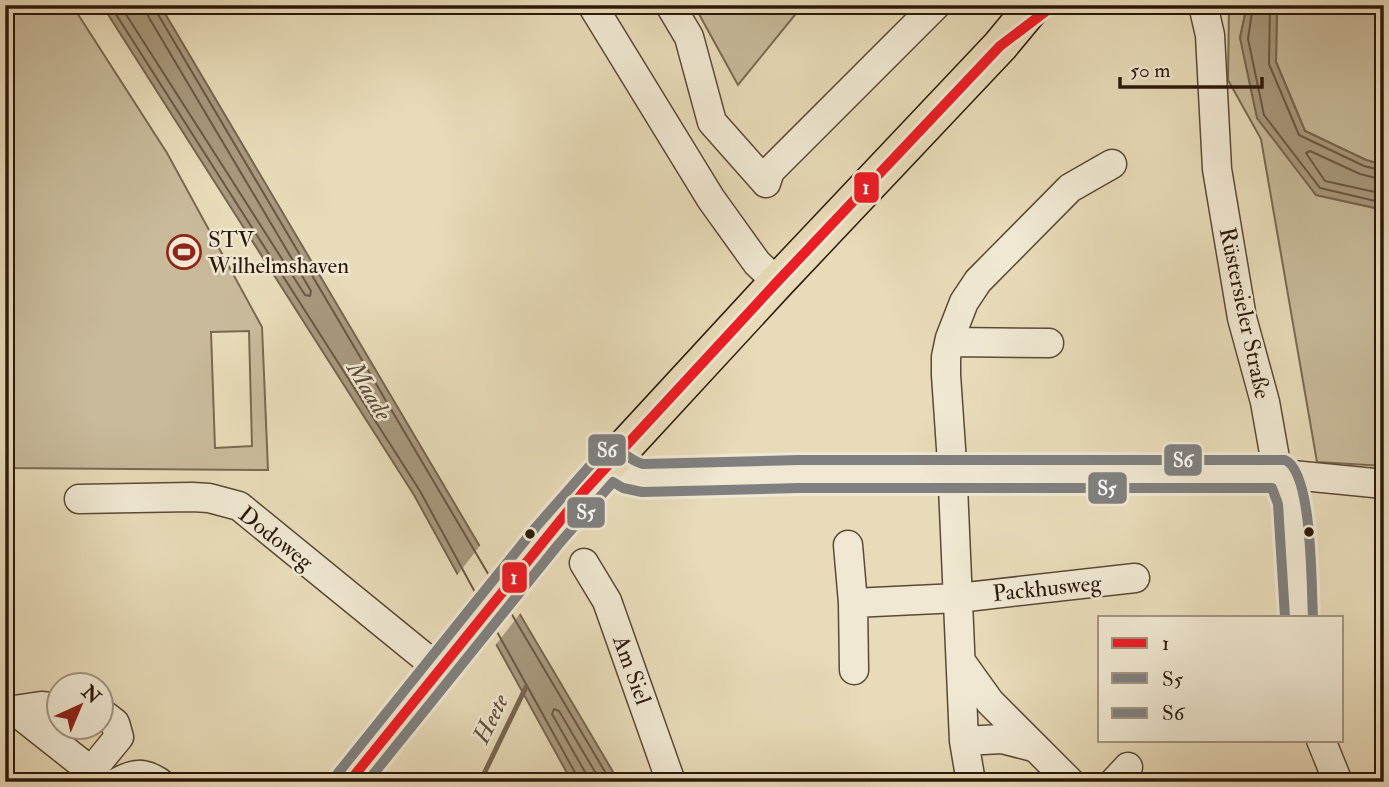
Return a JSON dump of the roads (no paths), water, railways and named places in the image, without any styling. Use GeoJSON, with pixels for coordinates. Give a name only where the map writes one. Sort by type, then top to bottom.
{"type":"FeatureCollection","features":[{"type":"Feature","properties":{"kind":"main road"},"geometry":{"type":"LineString","coordinates":[[349,782],[528,560],[612,462],[1000,46],[1034,5]]}},
{"type":"Feature","properties":{"kind":"main road"},"geometry":{"type":"LineString","coordinates":[[1000,46],[1054,5]]}},
{"type":"Feature","properties":{"kind":"street"},"geometry":{"type":"LineString","coordinates":[[592,5],[711,199],[757,263],[778,282]]}},
{"type":"Feature","properties":{"kind":"street"},"geometry":{"type":"LineString","coordinates":[[670,5],[689,37],[712,122],[766,183],[770,170],[936,5]]}},
{"type":"Feature","properties":{"kind":"street","name":"Rüstersieler Straße"},"geometry":{"type":"LineString","coordinates":[[1203,5],[1210,35],[1217,169],[1240,304],[1265,402],[1273,452],[1292,501],[1300,616]]}},
{"type":"Feature","properties":{"kind":"street","name":"Packhusweg"},"geometry":{"type":"LineString","coordinates":[[971,782],[964,741],[946,375],[949,342],[964,302],[978,281],[1070,188],[1112,164]]}},
{"type":"Feature","properties":{"kind":"street"},"geometry":{"type":"LineString","coordinates":[[949,342],[1049,343]]}},
{"type":"Feature","properties":{"kind":"street"},"geometry":{"type":"LineString","coordinates":[[612,462],[627,475],[642,478],[952,473],[1282,474],[1384,484]]}},
{"type":"Feature","properties":{"kind":"street","name":"Dodoweg"},"geometry":{"type":"LineString","coordinates":[[79,499],[192,497],[209,498],[239,506],[439,669]]}},
{"type":"Feature","properties":{"kind":"street"},"geometry":{"type":"LineString","coordinates":[[848,545],[853,603],[854,670]]}},
{"type":"Feature","properties":{"kind":"street","name":"Am Siel"},"geometry":{"type":"LineString","coordinates":[[584,563],[607,601],[671,782]]}},
{"type":"Feature","properties":{"kind":"street","name":"Packhusweg"},"geometry":{"type":"LineString","coordinates":[[853,603],[958,598],[1135,578]]}},
{"type":"Feature","properties":{"kind":"street"},"geometry":{"type":"LineString","coordinates":[[962,663],[990,702],[1070,782]]}},
{"type":"Feature","properties":{"kind":"street"},"geometry":{"type":"LineString","coordinates":[[10,710],[46,707]]}},
{"type":"Feature","properties":{"kind":"street"},"geometry":{"type":"LineString","coordinates":[[10,710],[95,776],[116,742]]}},
{"type":"Feature","properties":{"kind":"street"},"geometry":{"type":"LineString","coordinates":[[964,741],[1002,739],[1034,748]]}},
{"type":"Feature","properties":{"kind":"street"},"geometry":{"type":"LineString","coordinates":[[1322,742],[1338,782]]}},
{"type":"Feature","properties":{"kind":"street"},"geometry":{"type":"LineString","coordinates":[[118,782],[134,774],[146,774],[159,782]]}},
{"type":"Feature","properties":{"kind":"water","name":"Maade"},"geometry":{"type":"Polygon","coordinates":[[[102,5],[160,5],[619,782],[572,782],[414,495],[102,5]]]}},
{"type":"Feature","properties":{"kind":"water"},"geometry":{"type":"Polygon","coordinates":[[[1247,5],[1277,5],[1276,62],[1305,131],[1366,160],[1384,165],[1384,210],[1316,195],[1257,118],[1240,38],[1247,5]]]}},
{"type":"Feature","properties":{"kind":"waterway","name":"Heete"},"geometry":{"type":"LineString","coordinates":[[480,782],[526,687]]}},
{"type":"Feature","properties":{"kind":"place","name":"STV Wilhelmshaven"},"geometry":{"type":"Point","coordinates":[184,252]}}]}
